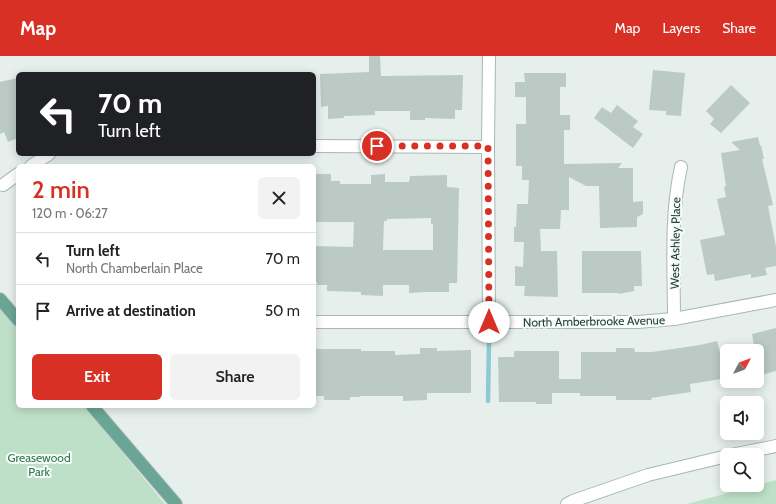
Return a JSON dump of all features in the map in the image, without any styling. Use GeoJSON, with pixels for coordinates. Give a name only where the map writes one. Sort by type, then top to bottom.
{"type":"FeatureCollection","features":[{"type":"Feature","properties":{"kind":"main road"},"geometry":{"type":"LineString","coordinates":[[0,299],[16,318]]}},
{"type":"Feature","properties":{"kind":"main road"},"geometry":{"type":"LineString","coordinates":[[94,408],[176,504]]}},
{"type":"Feature","properties":{"kind":"street"},"geometry":{"type":"LineString","coordinates":[[489,56],[489,322]]}},
{"type":"Feature","properties":{"kind":"street"},"geometry":{"type":"LineString","coordinates":[[316,146],[488,146]]}},
{"type":"Feature","properties":{"kind":"street"},"geometry":{"type":"LineString","coordinates":[[34,164],[46,156]]}},
{"type":"Feature","properties":{"kind":"street","name":"West Ashley Place"},"geometry":{"type":"LineString","coordinates":[[674,319],[674,212],[677,182],[681,167]]}},
{"type":"Feature","properties":{"kind":"street"},"geometry":{"type":"LineString","coordinates":[[3,185],[16,175]]}},
{"type":"Feature","properties":{"kind":"street","name":"North Amberbrooke Avenue"},"geometry":{"type":"LineString","coordinates":[[316,322],[638,322],[674,319],[776,300]]}},
{"type":"Feature","properties":{"kind":"street"},"geometry":{"type":"LineString","coordinates":[[764,448],[776,446]]}},
{"type":"Feature","properties":{"kind":"street"},"geometry":{"type":"LineString","coordinates":[[567,504],[648,475],[720,458]]}},
{"type":"Feature","properties":{"kind":"green space","name":"Greasewood Park"},"geometry":{"type":"Polygon","coordinates":[[[0,304],[16,324],[16,408],[86,408],[165,504],[0,504],[0,304]]]}},
{"type":"Feature","properties":{"kind":"green space"},"geometry":{"type":"Polygon","coordinates":[[[776,480],[776,504],[687,504],[732,492],[764,492],[764,483],[776,480]]]}},
{"type":"Feature","properties":{"kind":"building"},"geometry":{"type":"Polygon","coordinates":[[[369,56],[380,56],[381,76],[463,75],[462,110],[455,110],[455,119],[425,118],[425,120],[410,120],[410,111],[375,111],[375,115],[344,116],[344,118],[328,119],[328,106],[321,107],[320,74],[369,72],[369,56]]]}},
{"type":"Feature","properties":{"kind":"building"},"geometry":{"type":"Polygon","coordinates":[[[653,70],[685,73],[681,116],[666,115],[666,111],[649,110],[653,70]]]}},
{"type":"Feature","properties":{"kind":"building"},"geometry":{"type":"Polygon","coordinates":[[[524,73],[566,73],[566,87],[560,87],[560,115],[570,115],[570,130],[564,130],[564,164],[622,163],[618,168],[633,168],[633,202],[643,201],[643,214],[637,217],[637,227],[600,228],[599,186],[586,186],[569,177],[569,210],[561,210],[560,229],[540,229],[541,251],[557,251],[558,297],[524,296],[525,286],[515,286],[515,266],[523,267],[524,242],[514,242],[517,204],[528,204],[529,180],[522,180],[522,166],[516,166],[516,124],[526,124],[526,97],[515,97],[515,82],[525,82],[524,73]]]}},
{"type":"Feature","properties":{"kind":"building"},"geometry":{"type":"Polygon","coordinates":[[[16,78],[16,139],[8,142],[4,132],[0,134],[0,82],[16,78]]]}},
{"type":"Feature","properties":{"kind":"building"},"geometry":{"type":"Polygon","coordinates":[[[731,85],[750,103],[721,133],[710,124],[714,119],[706,111],[731,85]]]}},
{"type":"Feature","properties":{"kind":"building"},"geometry":{"type":"Polygon","coordinates":[[[617,105],[638,121],[633,127],[643,134],[633,148],[594,118],[602,107],[611,113],[617,105]]]}},
{"type":"Feature","properties":{"kind":"building"},"geometry":{"type":"Polygon","coordinates":[[[758,137],[760,146],[761,145],[764,159],[762,159],[773,205],[768,206],[776,247],[776,266],[765,268],[767,275],[751,278],[751,274],[715,281],[714,274],[707,275],[700,240],[725,235],[717,199],[726,197],[724,187],[726,186],[721,153],[740,150],[731,142],[758,137]]]}},
{"type":"Feature","properties":{"kind":"building"},"geometry":{"type":"Polygon","coordinates":[[[316,174],[331,174],[331,181],[340,181],[340,184],[371,184],[371,175],[385,174],[385,182],[409,182],[410,176],[447,175],[447,187],[459,188],[457,283],[449,283],[449,292],[409,293],[409,285],[383,285],[383,296],[361,295],[361,292],[327,291],[327,285],[317,285],[316,282],[316,246],[353,247],[354,222],[316,222],[316,174]],[[431,218],[387,219],[387,221],[384,221],[383,250],[433,250],[433,224],[431,224],[431,218]]]}},
{"type":"Feature","properties":{"kind":"building"},"geometry":{"type":"Polygon","coordinates":[[[582,251],[641,251],[642,286],[634,286],[634,291],[619,294],[582,293],[582,251]]]}},
{"type":"Feature","properties":{"kind":"building"},"geometry":{"type":"Polygon","coordinates":[[[776,328],[776,371],[764,374],[764,344],[754,344],[752,334],[776,328]]]}},
{"type":"Feature","properties":{"kind":"building"},"geometry":{"type":"Polygon","coordinates":[[[717,341],[720,352],[720,379],[690,384],[691,392],[651,398],[652,400],[616,400],[616,396],[580,396],[580,393],[552,393],[552,404],[536,404],[536,402],[499,402],[498,357],[514,357],[514,351],[559,351],[559,379],[581,379],[581,352],[616,352],[616,348],[634,348],[635,352],[652,352],[717,341]]]}},
{"type":"Feature","properties":{"kind":"building"},"geometry":{"type":"Polygon","coordinates":[[[420,348],[437,348],[437,351],[471,350],[471,393],[427,393],[427,400],[403,401],[403,396],[360,396],[350,397],[350,400],[324,400],[324,396],[316,396],[316,349],[395,351],[395,355],[420,354],[420,348]]]}},
{"type":"Feature","properties":{"kind":"waterway"},"geometry":{"type":"LineString","coordinates":[[488,401],[489,341]]}},
{"type":"Feature","properties":{"kind":"route"},"geometry":{"type":"LineString","coordinates":[[377,146],[488,146],[489,322]]}}]}
